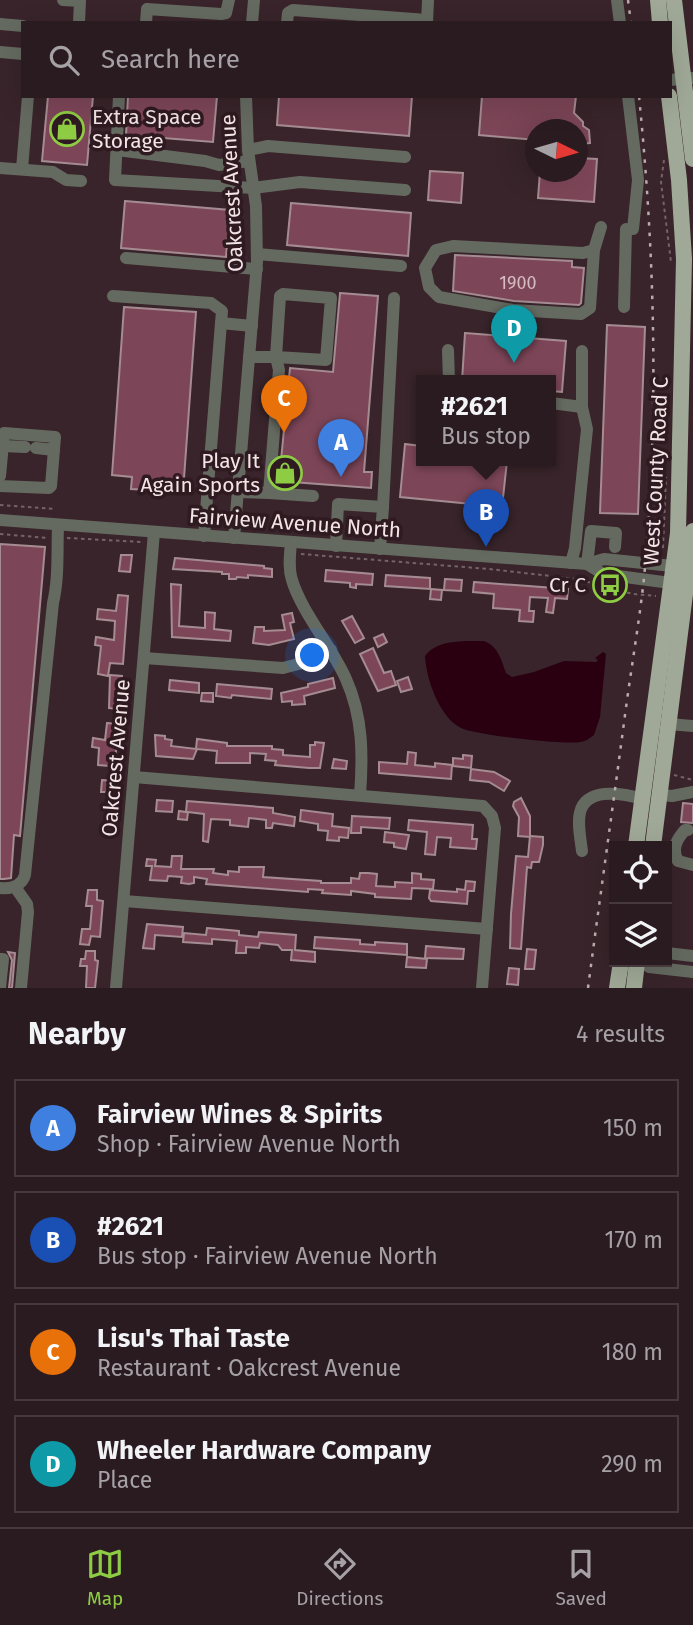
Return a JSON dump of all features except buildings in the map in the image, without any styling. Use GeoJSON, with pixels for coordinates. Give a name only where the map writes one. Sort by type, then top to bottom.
{"type":"FeatureCollection","features":[{"type":"Feature","properties":{"kind":"main road"},"geometry":{"type":"LineString","coordinates":[[658,0],[660,21]]}},
{"type":"Feature","properties":{"kind":"main road"},"geometry":{"type":"LineString","coordinates":[[674,0],[693,159]]}},
{"type":"Feature","properties":{"kind":"main road","name":"West County Road C"},"geometry":{"type":"LineString","coordinates":[[654,841],[668,724],[679,566],[683,261],[679,180],[669,98]]}},
{"type":"Feature","properties":{"kind":"main road","name":"West County Road C"},"geometry":{"type":"LineString","coordinates":[[679,566],[693,531]]}},
{"type":"Feature","properties":{"kind":"main road","name":"West County Road C"},"geometry":{"type":"LineString","coordinates":[[637,841],[677,584]]}},
{"type":"Feature","properties":{"kind":"main road"},"geometry":{"type":"LineString","coordinates":[[617,988],[620,967]]}},
{"type":"Feature","properties":{"kind":"main road"},"geometry":{"type":"LineString","coordinates":[[634,988],[636,967]]}},
{"type":"Feature","properties":{"kind":"street"},"geometry":{"type":"LineString","coordinates":[[63,0],[80,1],[79,21]]}},
{"type":"Feature","properties":{"kind":"street"},"geometry":{"type":"LineString","coordinates":[[148,5],[221,14],[226,13],[229,0]]}},
{"type":"Feature","properties":{"kind":"street"},"geometry":{"type":"LineString","coordinates":[[252,21],[254,0]]}},
{"type":"Feature","properties":{"kind":"street"},"geometry":{"type":"LineString","coordinates":[[427,21],[428,0]]}},
{"type":"Feature","properties":{"kind":"street"},"geometry":{"type":"LineString","coordinates":[[617,0],[620,21]]}},
{"type":"Feature","properties":{"kind":"street"},"geometry":{"type":"LineString","coordinates":[[287,21],[288,13],[293,10],[416,21]]}},
{"type":"Feature","properties":{"kind":"street"},"geometry":{"type":"LineString","coordinates":[[0,24],[21,26]]}},
{"type":"Feature","properties":{"kind":"street"},"geometry":{"type":"LineString","coordinates":[[0,52],[21,54]]}},
{"type":"Feature","properties":{"kind":"street"},"geometry":{"type":"LineString","coordinates":[[22,169],[28,98]]}},
{"type":"Feature","properties":{"kind":"street"},"geometry":{"type":"LineString","coordinates":[[119,98],[115,180],[253,188],[300,182],[405,190]]}},
{"type":"Feature","properties":{"kind":"street","name":"Oakcrest Avenue"},"geometry":{"type":"LineString","coordinates":[[234,538],[257,269],[246,98]]}},
{"type":"Feature","properties":{"kind":"street"},"geometry":{"type":"LineString","coordinates":[[624,307],[629,229],[638,180],[628,98]]}},
{"type":"Feature","properties":{"kind":"street"},"geometry":{"type":"LineString","coordinates":[[117,150],[219,165],[249,156],[268,146],[405,157]]}},
{"type":"Feature","properties":{"kind":"street"},"geometry":{"type":"LineString","coordinates":[[0,168],[53,172],[66,180],[81,181]]}},
{"type":"Feature","properties":{"kind":"street"},"geometry":{"type":"LineString","coordinates":[[594,250],[583,253],[453,246],[436,250],[425,268],[429,287],[439,297],[513,310],[581,314],[590,308],[594,250],[601,227]]}},
{"type":"Feature","properties":{"kind":"street"},"geometry":{"type":"LineString","coordinates":[[257,254],[401,266]]}},
{"type":"Feature","properties":{"kind":"street"},"geometry":{"type":"LineString","coordinates":[[126,258],[257,269]]}},
{"type":"Feature","properties":{"kind":"street"},"geometry":{"type":"LineString","coordinates":[[113,296],[211,303],[222,311],[204,536]]}},
{"type":"Feature","properties":{"kind":"street"},"geometry":{"type":"LineString","coordinates":[[249,357],[276,357],[322,361],[326,360],[331,298],[281,296],[276,357],[279,370],[269,493]]}},
{"type":"Feature","properties":{"kind":"street"},"geometry":{"type":"LineString","coordinates":[[380,549],[394,298]]}},
{"type":"Feature","properties":{"kind":"street"},"geometry":{"type":"LineString","coordinates":[[221,323],[252,326]]}},
{"type":"Feature","properties":{"kind":"street"},"geometry":{"type":"LineString","coordinates":[[448,350],[449,375]]}},
{"type":"Feature","properties":{"kind":"street"},"geometry":{"type":"LineString","coordinates":[[571,563],[575,548],[587,429],[582,407],[582,351]]}},
{"type":"Feature","properties":{"kind":"street"},"geometry":{"type":"LineString","coordinates":[[556,404],[582,407]]}},
{"type":"Feature","properties":{"kind":"street"},"geometry":{"type":"LineString","coordinates":[[0,476],[4,433],[55,437],[49,488],[0,486]]}},
{"type":"Feature","properties":{"kind":"street"},"geometry":{"type":"LineString","coordinates":[[3,446],[54,450]]}},
{"type":"Feature","properties":{"kind":"street"},"geometry":{"type":"LineString","coordinates":[[238,492],[313,496]]}},
{"type":"Feature","properties":{"kind":"street"},"geometry":{"type":"LineString","coordinates":[[336,545],[338,504],[383,507]]}},
{"type":"Feature","properties":{"kind":"street","name":"Fairview Avenue North"},"geometry":{"type":"LineString","coordinates":[[0,520],[58,531],[154,537],[234,538],[290,547],[336,545],[587,564],[604,559],[679,566]]}},
{"type":"Feature","properties":{"kind":"street"},"geometry":{"type":"LineString","coordinates":[[0,888],[15,887],[25,875],[53,603],[59,578],[56,556],[58,531]]}},
{"type":"Feature","properties":{"kind":"street"},"geometry":{"type":"LineString","coordinates":[[587,564],[591,531],[616,533],[615,547]]}},
{"type":"Feature","properties":{"kind":"street","name":"Oakcrest Avenue"},"geometry":{"type":"LineString","coordinates":[[117,988],[154,537]]}},
{"type":"Feature","properties":{"kind":"street"},"geometry":{"type":"LineString","coordinates":[[290,547],[290,569],[295,589],[346,677],[358,711],[363,751],[360,795]]}},
{"type":"Feature","properties":{"kind":"street","name":"Fairview Avenue North"},"geometry":{"type":"LineString","coordinates":[[587,564],[603,575],[677,584]]}},
{"type":"Feature","properties":{"kind":"street"},"geometry":{"type":"LineString","coordinates":[[144,658],[283,668],[310,662],[331,650]]}},
{"type":"Feature","properties":{"kind":"street"},"geometry":{"type":"LineString","coordinates":[[668,724],[693,726]]}},
{"type":"Feature","properties":{"kind":"street"},"geometry":{"type":"LineString","coordinates":[[134,777],[477,804],[492,816],[495,828],[482,988]]}},
{"type":"Feature","properties":{"kind":"street"},"geometry":{"type":"LineString","coordinates":[[661,794],[671,796],[693,792]]}},
{"type":"Feature","properties":{"kind":"street"},"geometry":{"type":"LineString","coordinates":[[582,851],[579,822],[583,803],[591,796],[614,793],[642,799]]}},
{"type":"Feature","properties":{"kind":"street"},"geometry":{"type":"LineString","coordinates":[[688,830],[676,841],[675,851],[678,861],[693,865]]}},
{"type":"Feature","properties":{"kind":"street"},"geometry":{"type":"LineString","coordinates":[[15,887],[27,904],[28,912],[21,988]]}},
{"type":"Feature","properties":{"kind":"street"},"geometry":{"type":"LineString","coordinates":[[124,901],[487,929]]}},
{"type":"Feature","properties":{"kind":"street"},"geometry":{"type":"LineString","coordinates":[[672,954],[693,957]]}},
{"type":"Feature","properties":{"kind":"street"},"geometry":{"type":"LineString","coordinates":[[0,959],[3,959],[0,988]]}},
{"type":"Feature","properties":{"kind":"street"},"geometry":{"type":"LineString","coordinates":[[649,967],[693,972]]}},
{"type":"Feature","properties":{"kind":"path"},"geometry":{"type":"LineString","coordinates":[[665,158],[661,182],[683,261]]}},
{"type":"Feature","properties":{"kind":"path"},"geometry":{"type":"LineString","coordinates":[[666,478],[679,566]]}},
{"type":"Feature","properties":{"kind":"path"},"geometry":{"type":"LineString","coordinates":[[0,505],[55,509]]}},
{"type":"Feature","properties":{"kind":"path"},"geometry":{"type":"LineString","coordinates":[[0,534],[58,531],[154,537]]}},
{"type":"Feature","properties":{"kind":"path"},"geometry":{"type":"LineString","coordinates":[[290,547],[303,554],[577,579],[633,594],[657,597],[677,584]]}},
{"type":"Feature","properties":{"kind":"path"},"geometry":{"type":"LineString","coordinates":[[673,775],[693,780]]}},
{"type":"Feature","properties":{"kind":"shaded area"},"geometry":{"type":"Polygon","coordinates":[[[484,641],[496,650],[506,673],[512,677],[564,661],[596,662],[598,660],[595,658],[603,652],[606,654],[600,717],[594,735],[582,742],[539,741],[469,731],[453,723],[435,696],[425,656],[430,650],[444,644],[484,641]]]}},
{"type":"Feature","properties":{"kind":"railway"},"geometry":{"type":"LineString","coordinates":[[628,0],[631,21]]}},
{"type":"Feature","properties":{"kind":"railway"},"geometry":{"type":"LineString","coordinates":[[588,988],[642,595],[649,518],[653,397],[652,277],[639,98]]}},
{"type":"Feature","properties":{"kind":"place","name":"Extra Space Storage"},"geometry":{"type":"Point","coordinates":[67,129]}},
{"type":"Feature","properties":{"kind":"place","name":"Wheeler Hardware Company"},"geometry":{"type":"Point","coordinates":[514,363]}},
{"type":"Feature","properties":{"kind":"place","name":"Lisu's Thai Taste"},"geometry":{"type":"Point","coordinates":[284,433]}},
{"type":"Feature","properties":{"kind":"place","name":"Play It Again Sports"},"geometry":{"type":"Point","coordinates":[285,473]}},
{"type":"Feature","properties":{"kind":"place","name":"Fairview Wines & Spirits"},"geometry":{"type":"Point","coordinates":[341,477]}},
{"type":"Feature","properties":{"kind":"place","name":"#2621"},"geometry":{"type":"Point","coordinates":[486,547]}},
{"type":"Feature","properties":{"kind":"place","name":"Cr C"},"geometry":{"type":"Point","coordinates":[610,585]}}]}
